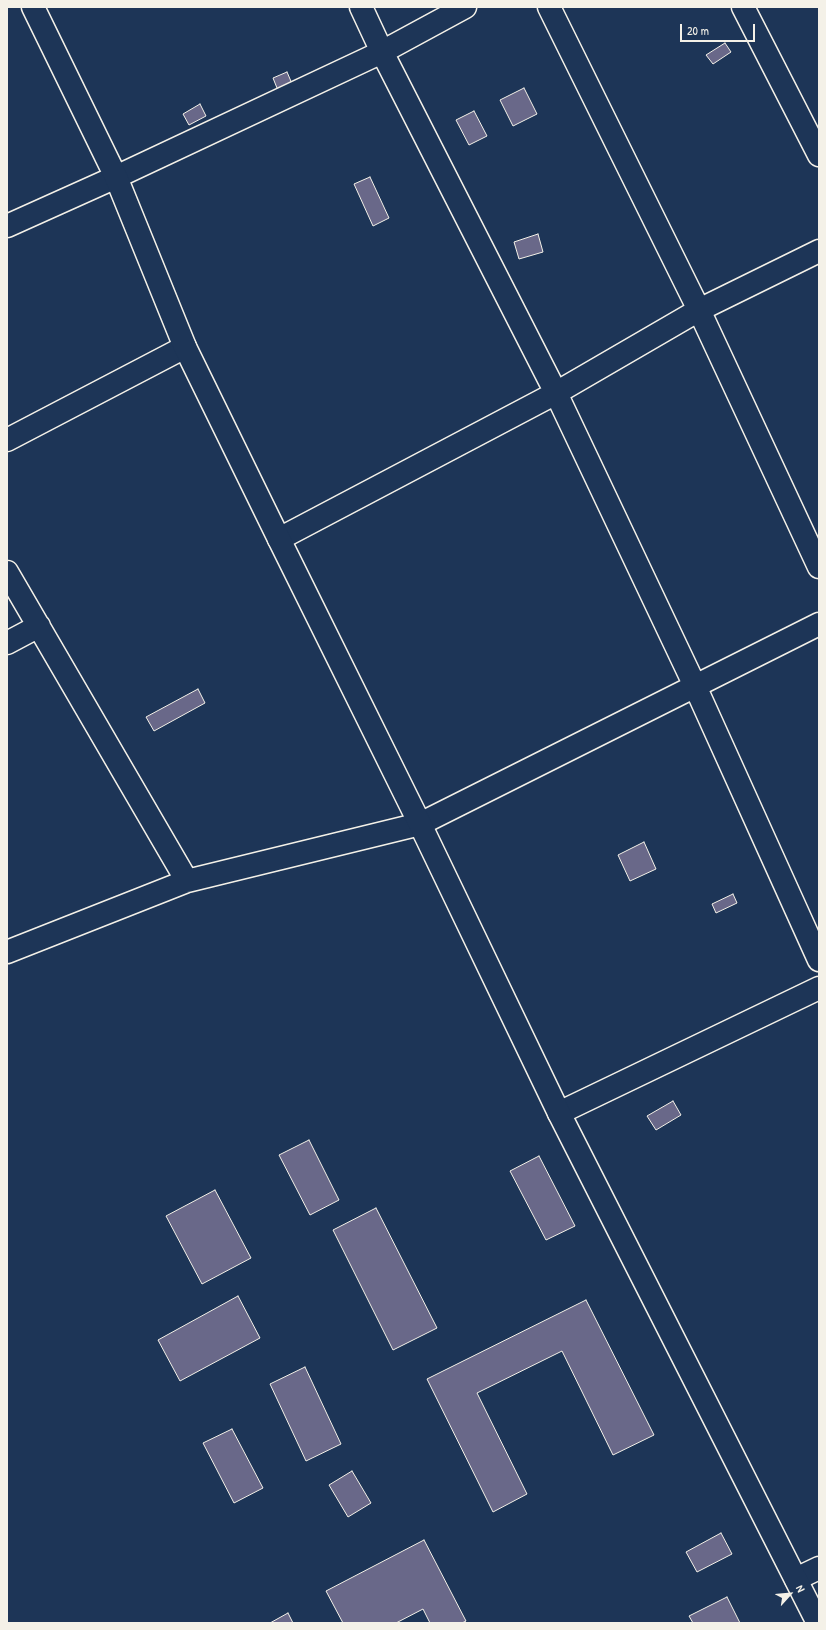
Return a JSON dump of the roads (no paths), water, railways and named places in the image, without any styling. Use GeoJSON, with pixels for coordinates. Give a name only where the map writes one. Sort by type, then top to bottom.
{"type":"FeatureCollection","features":[{"type":"Feature","properties":{"kind":"street"},"geometry":{"type":"LineString","coordinates":[[33,7],[116,177],[185,347],[420,824],[559,1113],[818,1623]]}},
{"type":"Feature","properties":{"kind":"street"},"geometry":{"type":"LineString","coordinates":[[361,7],[382,52],[556,392],[695,686],[819,960]]}},
{"type":"Feature","properties":{"kind":"street"},"geometry":{"type":"LineString","coordinates":[[7,226],[116,177],[382,52],[465,7]]}},
{"type":"Feature","properties":{"kind":"street"},"geometry":{"type":"LineString","coordinates":[[550,7],[699,310],[819,567]]}},
{"type":"Feature","properties":{"kind":"street"},"geometry":{"type":"LineString","coordinates":[[743,7],[819,155]]}},
{"type":"Feature","properties":{"kind":"street"},"geometry":{"type":"LineString","coordinates":[[279,540],[556,392],[699,310],[819,251]]}},
{"type":"Feature","properties":{"kind":"street"},"geometry":{"type":"LineString","coordinates":[[7,440],[185,347]]}},
{"type":"Feature","properties":{"kind":"street"},"geometry":{"type":"LineString","coordinates":[[7,572],[188,881]]}},
{"type":"Feature","properties":{"kind":"street"},"geometry":{"type":"LineString","coordinates":[[7,952],[188,881],[420,824],[819,624]]}},
{"type":"Feature","properties":{"kind":"street"},"geometry":{"type":"LineString","coordinates":[[7,643],[39,626]]}},
{"type":"Feature","properties":{"kind":"street"},"geometry":{"type":"LineString","coordinates":[[559,1113],[819,988]]}},
{"type":"Feature","properties":{"kind":"street"},"geometry":{"type":"LineString","coordinates":[[796,1579],[819,1568]]}}]}
